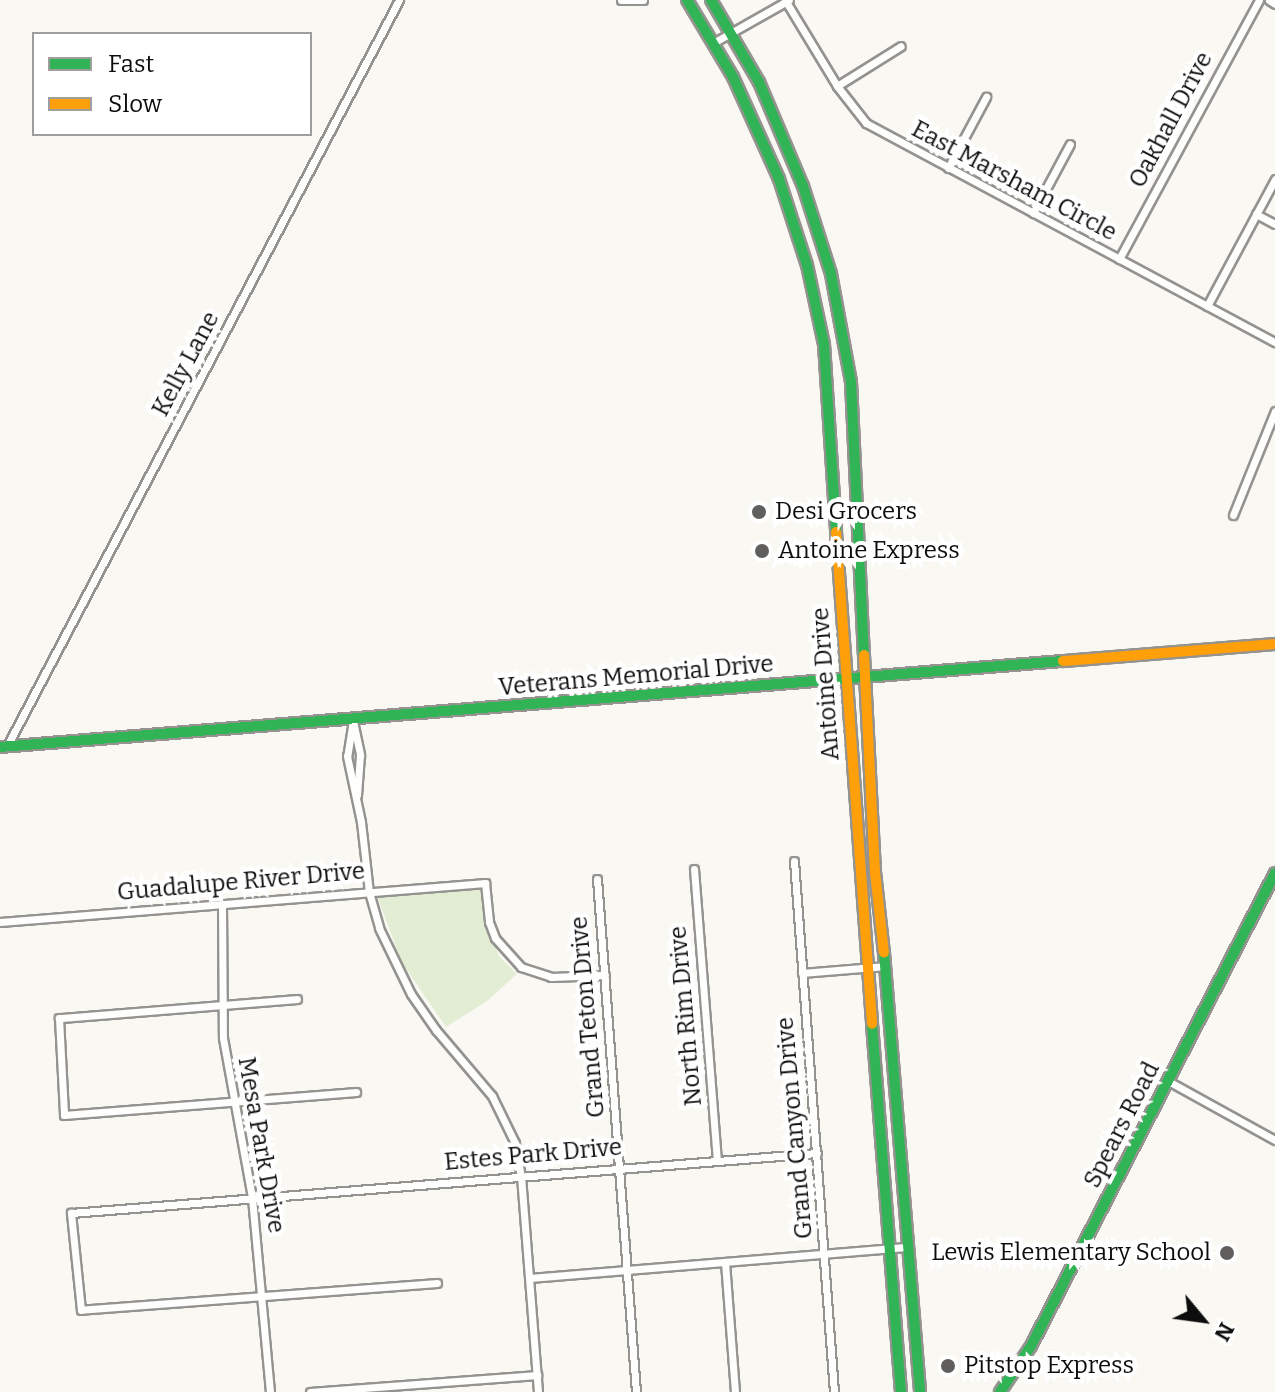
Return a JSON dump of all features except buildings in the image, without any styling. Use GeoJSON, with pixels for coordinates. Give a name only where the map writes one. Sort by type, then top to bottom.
{"type":"FeatureCollection","features":[{"type":"Feature","properties":{"kind":"main road","name":"Antoine Drive"},"geometry":{"type":"LineString","coordinates":[[687,0],[733,77],[779,179],[807,265],[824,344],[866,968],[901,1392]]}},
{"type":"Feature","properties":{"kind":"main road","name":"Antoine Drive"},"geometry":{"type":"LineString","coordinates":[[711,0],[784,135],[819,232],[839,309],[854,421],[873,851],[886,966],[920,1392]]}},
{"type":"Feature","properties":{"kind":"main road","name":"Veterans Memorial Drive"},"geometry":{"type":"LineString","coordinates":[[4,746],[1275,644]]}},
{"type":"Feature","properties":{"kind":"main road"},"geometry":{"type":"LineString","coordinates":[[858,853],[873,851]]}},
{"type":"Feature","properties":{"kind":"main road","name":"Spears Road"},"geometry":{"type":"LineString","coordinates":[[1000,1392],[1031,1346],[1275,873]]}},
{"type":"Feature","properties":{"kind":"street","name":"Kelly Lane"},"geometry":{"type":"LineString","coordinates":[[4,746],[399,0]]}},
{"type":"Feature","properties":{"kind":"street"},"geometry":{"type":"LineString","coordinates":[[621,0],[643,0]]}},
{"type":"Feature","properties":{"kind":"street"},"geometry":{"type":"LineString","coordinates":[[713,43],[787,0]]}},
{"type":"Feature","properties":{"kind":"street","name":"East Marsham Circle"},"geometry":{"type":"LineString","coordinates":[[787,0],[837,86],[866,123],[1275,342]]}},
{"type":"Feature","properties":{"kind":"street","name":"Oakhall Drive"},"geometry":{"type":"LineString","coordinates":[[1119,259],[1259,0]]}},
{"type":"Feature","properties":{"kind":"street"},"geometry":{"type":"LineString","coordinates":[[1269,0],[1275,4]]}},
{"type":"Feature","properties":{"kind":"street"},"geometry":{"type":"LineString","coordinates":[[837,86],[901,46]]}},
{"type":"Feature","properties":{"kind":"street"},"geometry":{"type":"LineString","coordinates":[[948,168],[986,97]]}},
{"type":"Feature","properties":{"kind":"street"},"geometry":{"type":"LineString","coordinates":[[1033,213],[1070,144]]}},
{"type":"Feature","properties":{"kind":"street"},"geometry":{"type":"LineString","coordinates":[[1207,306],[1275,179]]}},
{"type":"Feature","properties":{"kind":"street"},"geometry":{"type":"LineString","coordinates":[[1256,214],[1275,224]]}},
{"type":"Feature","properties":{"kind":"street"},"geometry":{"type":"LineString","coordinates":[[1233,515],[1275,411]]}},
{"type":"Feature","properties":{"kind":"street"},"geometry":{"type":"LineString","coordinates":[[353,720],[360,755],[356,797]]}},
{"type":"Feature","properties":{"kind":"street"},"geometry":{"type":"LineString","coordinates":[[353,720],[347,756],[369,892],[387,948],[411,994],[436,1030],[483,1083],[506,1120],[521,1176],[538,1392]]}},
{"type":"Feature","properties":{"kind":"street","name":"Grand Canyon Drive"},"geometry":{"type":"LineString","coordinates":[[794,861],[834,1392]]}},
{"type":"Feature","properties":{"kind":"street","name":"North Rim Drive"},"geometry":{"type":"LineString","coordinates":[[694,869],[717,1160]]}},
{"type":"Feature","properties":{"kind":"street","name":"Grand Teton Drive"},"geometry":{"type":"LineString","coordinates":[[597,879],[636,1392]]}},
{"type":"Feature","properties":{"kind":"street","name":"Guadalupe River Drive"},"geometry":{"type":"LineString","coordinates":[[0,922],[485,883],[495,938],[521,967],[551,977],[605,975]]}},
{"type":"Feature","properties":{"kind":"street","name":"Mesa Park Drive"},"geometry":{"type":"LineString","coordinates":[[222,904],[221,1004],[232,1102],[252,1198],[270,1392]]}},
{"type":"Feature","properties":{"kind":"street"},"geometry":{"type":"LineString","coordinates":[[802,973],[886,966]]}},
{"type":"Feature","properties":{"kind":"street"},"geometry":{"type":"LineString","coordinates":[[297,999],[59,1018],[64,1115],[356,1092]]}},
{"type":"Feature","properties":{"kind":"street"},"geometry":{"type":"LineString","coordinates":[[1168,1081],[1275,1140]]}},
{"type":"Feature","properties":{"kind":"street","name":"Estes Park Drive"},"geometry":{"type":"LineString","coordinates":[[262,1297],[81,1310],[71,1213],[817,1153]]}},
{"type":"Feature","properties":{"kind":"street"},"geometry":{"type":"LineString","coordinates":[[530,1278],[909,1247]]}},
{"type":"Feature","properties":{"kind":"street"},"geometry":{"type":"LineString","coordinates":[[725,1262],[735,1392]]}},
{"type":"Feature","properties":{"kind":"street"},"geometry":{"type":"LineString","coordinates":[[262,1297],[437,1283]]}},
{"type":"Feature","properties":{"kind":"street"},"geometry":{"type":"LineString","coordinates":[[310,1392],[537,1375]]}},
{"type":"Feature","properties":{"kind":"street"},"geometry":{"type":"LineString","coordinates":[[435,1382],[435,1392]]}},
{"type":"Feature","properties":{"kind":"green space"},"geometry":{"type":"Polygon","coordinates":[[[480,888],[484,916],[499,956],[517,974],[487,1001],[446,1027],[402,963],[377,896],[480,888]]]}},
{"type":"Feature","properties":{"kind":"traffic: fast"},"geometry":{"type":"LineString","coordinates":[[687,0],[733,77],[779,179],[807,265],[824,344],[836,532]]}},
{"type":"Feature","properties":{"kind":"traffic: fast"},"geometry":{"type":"LineString","coordinates":[[711,0],[759,82],[803,186],[831,274],[851,382],[864,655]]}},
{"type":"Feature","properties":{"kind":"traffic: fast"},"geometry":{"type":"LineString","coordinates":[[0,747],[1063,661]]}},
{"type":"Feature","properties":{"kind":"traffic: fast"},"geometry":{"type":"LineString","coordinates":[[1000,1392],[1031,1346],[1275,873]]}},
{"type":"Feature","properties":{"kind":"traffic: fast"},"geometry":{"type":"LineString","coordinates":[[884,953],[920,1392]]}},
{"type":"Feature","properties":{"kind":"traffic: fast"},"geometry":{"type":"LineString","coordinates":[[872,1024],[901,1392]]}},
{"type":"Feature","properties":{"kind":"traffic: slow"},"geometry":{"type":"LineString","coordinates":[[836,532],[872,1024]]}},
{"type":"Feature","properties":{"kind":"traffic: slow"},"geometry":{"type":"LineString","coordinates":[[1063,661],[1275,644]]}},
{"type":"Feature","properties":{"kind":"traffic: slow"},"geometry":{"type":"LineString","coordinates":[[864,655],[875,872],[884,953]]}},
{"type":"Feature","properties":{"kind":"place","name":"Desi Grocers"},"geometry":{"type":"Point","coordinates":[759,512]}},
{"type":"Feature","properties":{"kind":"place","name":"Antoine Express"},"geometry":{"type":"Point","coordinates":[762,551]}},
{"type":"Feature","properties":{"kind":"place","name":"Lewis Elementary School"},"geometry":{"type":"Point","coordinates":[1227,1253]}},
{"type":"Feature","properties":{"kind":"place","name":"Pitstop Express"},"geometry":{"type":"Point","coordinates":[948,1366]}}]}
